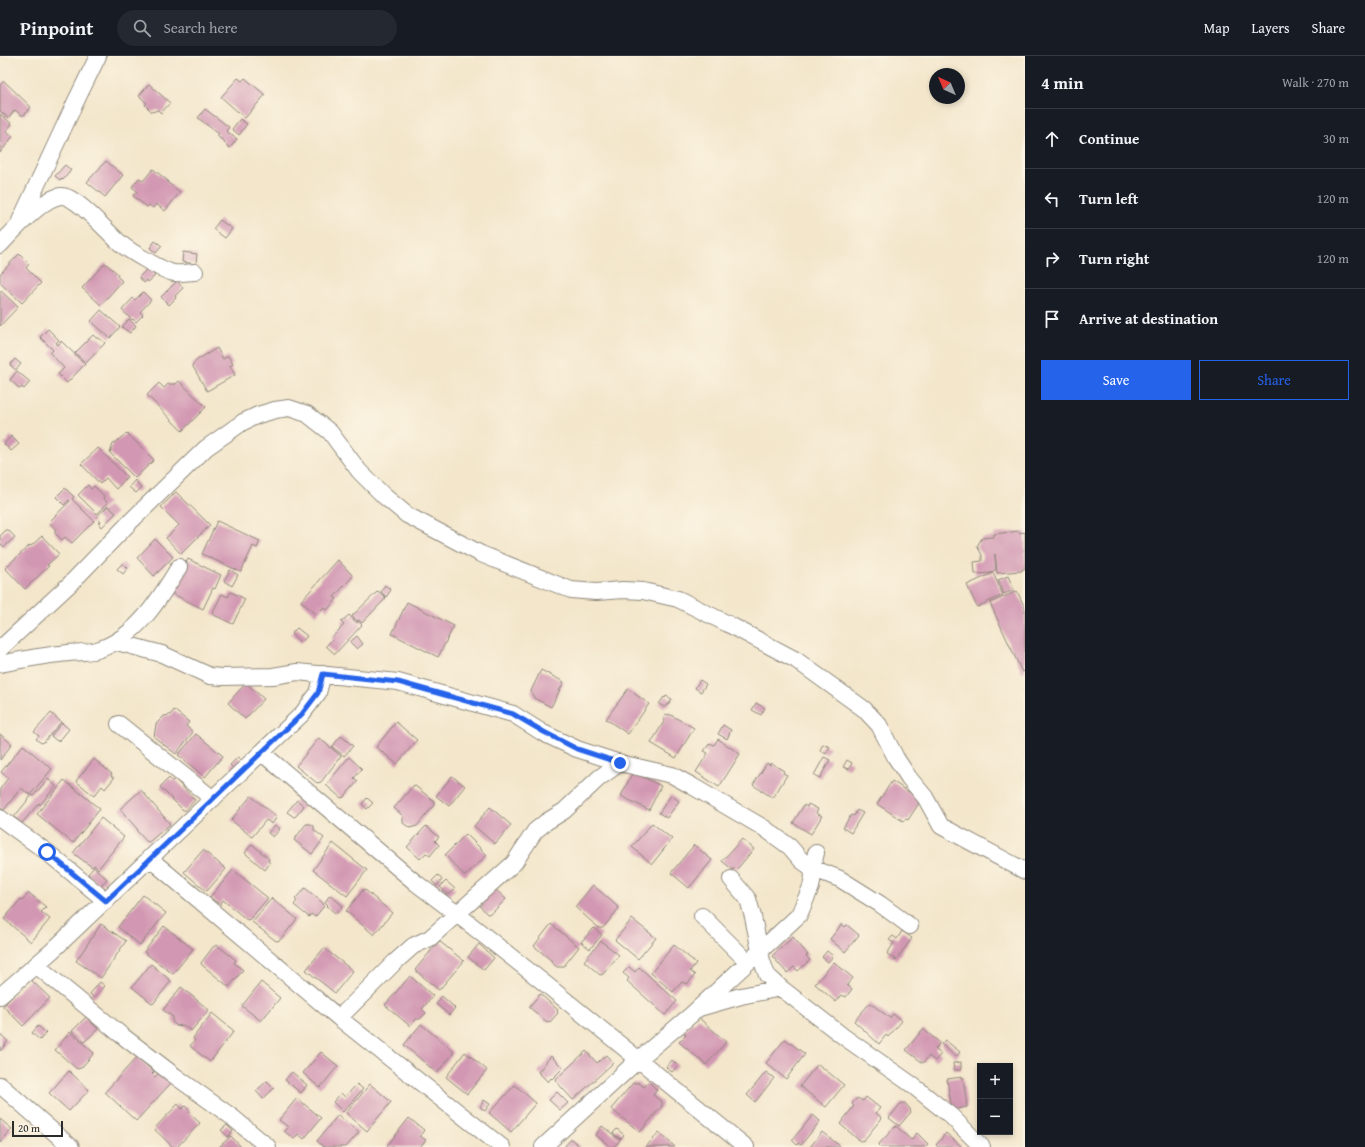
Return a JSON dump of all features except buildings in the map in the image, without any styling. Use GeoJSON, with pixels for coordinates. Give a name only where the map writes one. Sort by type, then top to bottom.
{"type":"FeatureCollection","features":[{"type":"Feature","properties":{"kind":"street"},"geometry":{"type":"LineString","coordinates":[[18,226],[98,56]]}},
{"type":"Feature","properties":{"kind":"street"},"geometry":{"type":"LineString","coordinates":[[0,245],[18,226],[45,203],[53,198],[62,196],[77,203],[121,244],[147,261],[173,273],[195,272]]}},
{"type":"Feature","properties":{"kind":"street"},"geometry":{"type":"LineString","coordinates":[[0,649],[70,584],[132,520],[206,448],[248,419],[275,410],[289,408],[307,414],[330,432],[359,471],[384,496],[407,515],[481,554],[571,590],[596,592],[623,590],[643,591],[678,599],[796,660],[864,708],[879,725],[896,758],[909,778],[925,797],[941,826],[1025,871]]}},
{"type":"Feature","properties":{"kind":"street"},"geometry":{"type":"LineString","coordinates":[[0,664],[32,657],[95,650],[117,642],[129,633],[164,592],[179,567]]}},
{"type":"Feature","properties":{"kind":"street"},"geometry":{"type":"LineString","coordinates":[[117,642],[162,654],[210,676],[273,676],[297,672],[398,682],[513,714],[577,749],[620,763],[672,775],[764,828],[790,847],[802,861],[814,861],[880,904],[910,926]]}},
{"type":"Feature","properties":{"kind":"street"},"geometry":{"type":"LineString","coordinates":[[0,996],[106,901],[149,858],[302,714],[318,693],[323,674]]}},
{"type":"Feature","properties":{"kind":"street"},"geometry":{"type":"LineString","coordinates":[[120,724],[213,799]]}},
{"type":"Feature","properties":{"kind":"street"},"geometry":{"type":"LineString","coordinates":[[262,753],[416,883],[458,914],[746,1147]]}},
{"type":"Feature","properties":{"kind":"street"},"geometry":{"type":"LineString","coordinates":[[339,1018],[413,946],[430,938],[514,863],[535,831],[564,811],[599,778],[620,763]]}},
{"type":"Feature","properties":{"kind":"street"},"geometry":{"type":"LineString","coordinates":[[0,818],[47,852],[106,901]]}},
{"type":"Feature","properties":{"kind":"street"},"geometry":{"type":"LineString","coordinates":[[149,858],[339,1018],[502,1147]]}},
{"type":"Feature","properties":{"kind":"street"},"geometry":{"type":"LineString","coordinates":[[543,1147],[799,915],[811,887],[814,861]]}},
{"type":"Feature","properties":{"kind":"street"},"geometry":{"type":"LineString","coordinates":[[731,879],[748,899],[753,917],[754,957]]}},
{"type":"Feature","properties":{"kind":"street"},"geometry":{"type":"LineString","coordinates":[[702,916],[754,957],[767,975],[781,988],[844,1037],[911,1084],[950,1116],[982,1147]]}},
{"type":"Feature","properties":{"kind":"street"},"geometry":{"type":"LineString","coordinates":[[36,965],[120,1034],[232,1117],[268,1147]]}},
{"type":"Feature","properties":{"kind":"street"},"geometry":{"type":"LineString","coordinates":[[698,1008],[741,996],[781,988]]}},
{"type":"Feature","properties":{"kind":"street"},"geometry":{"type":"LineString","coordinates":[[0,1085],[71,1147]]}},
{"type":"Feature","properties":{"kind":"route"},"geometry":{"type":"LineString","coordinates":[[47,852],[106,901],[149,858],[302,714],[318,693],[323,674],[398,682],[513,714],[577,749],[620,763]]}}]}
